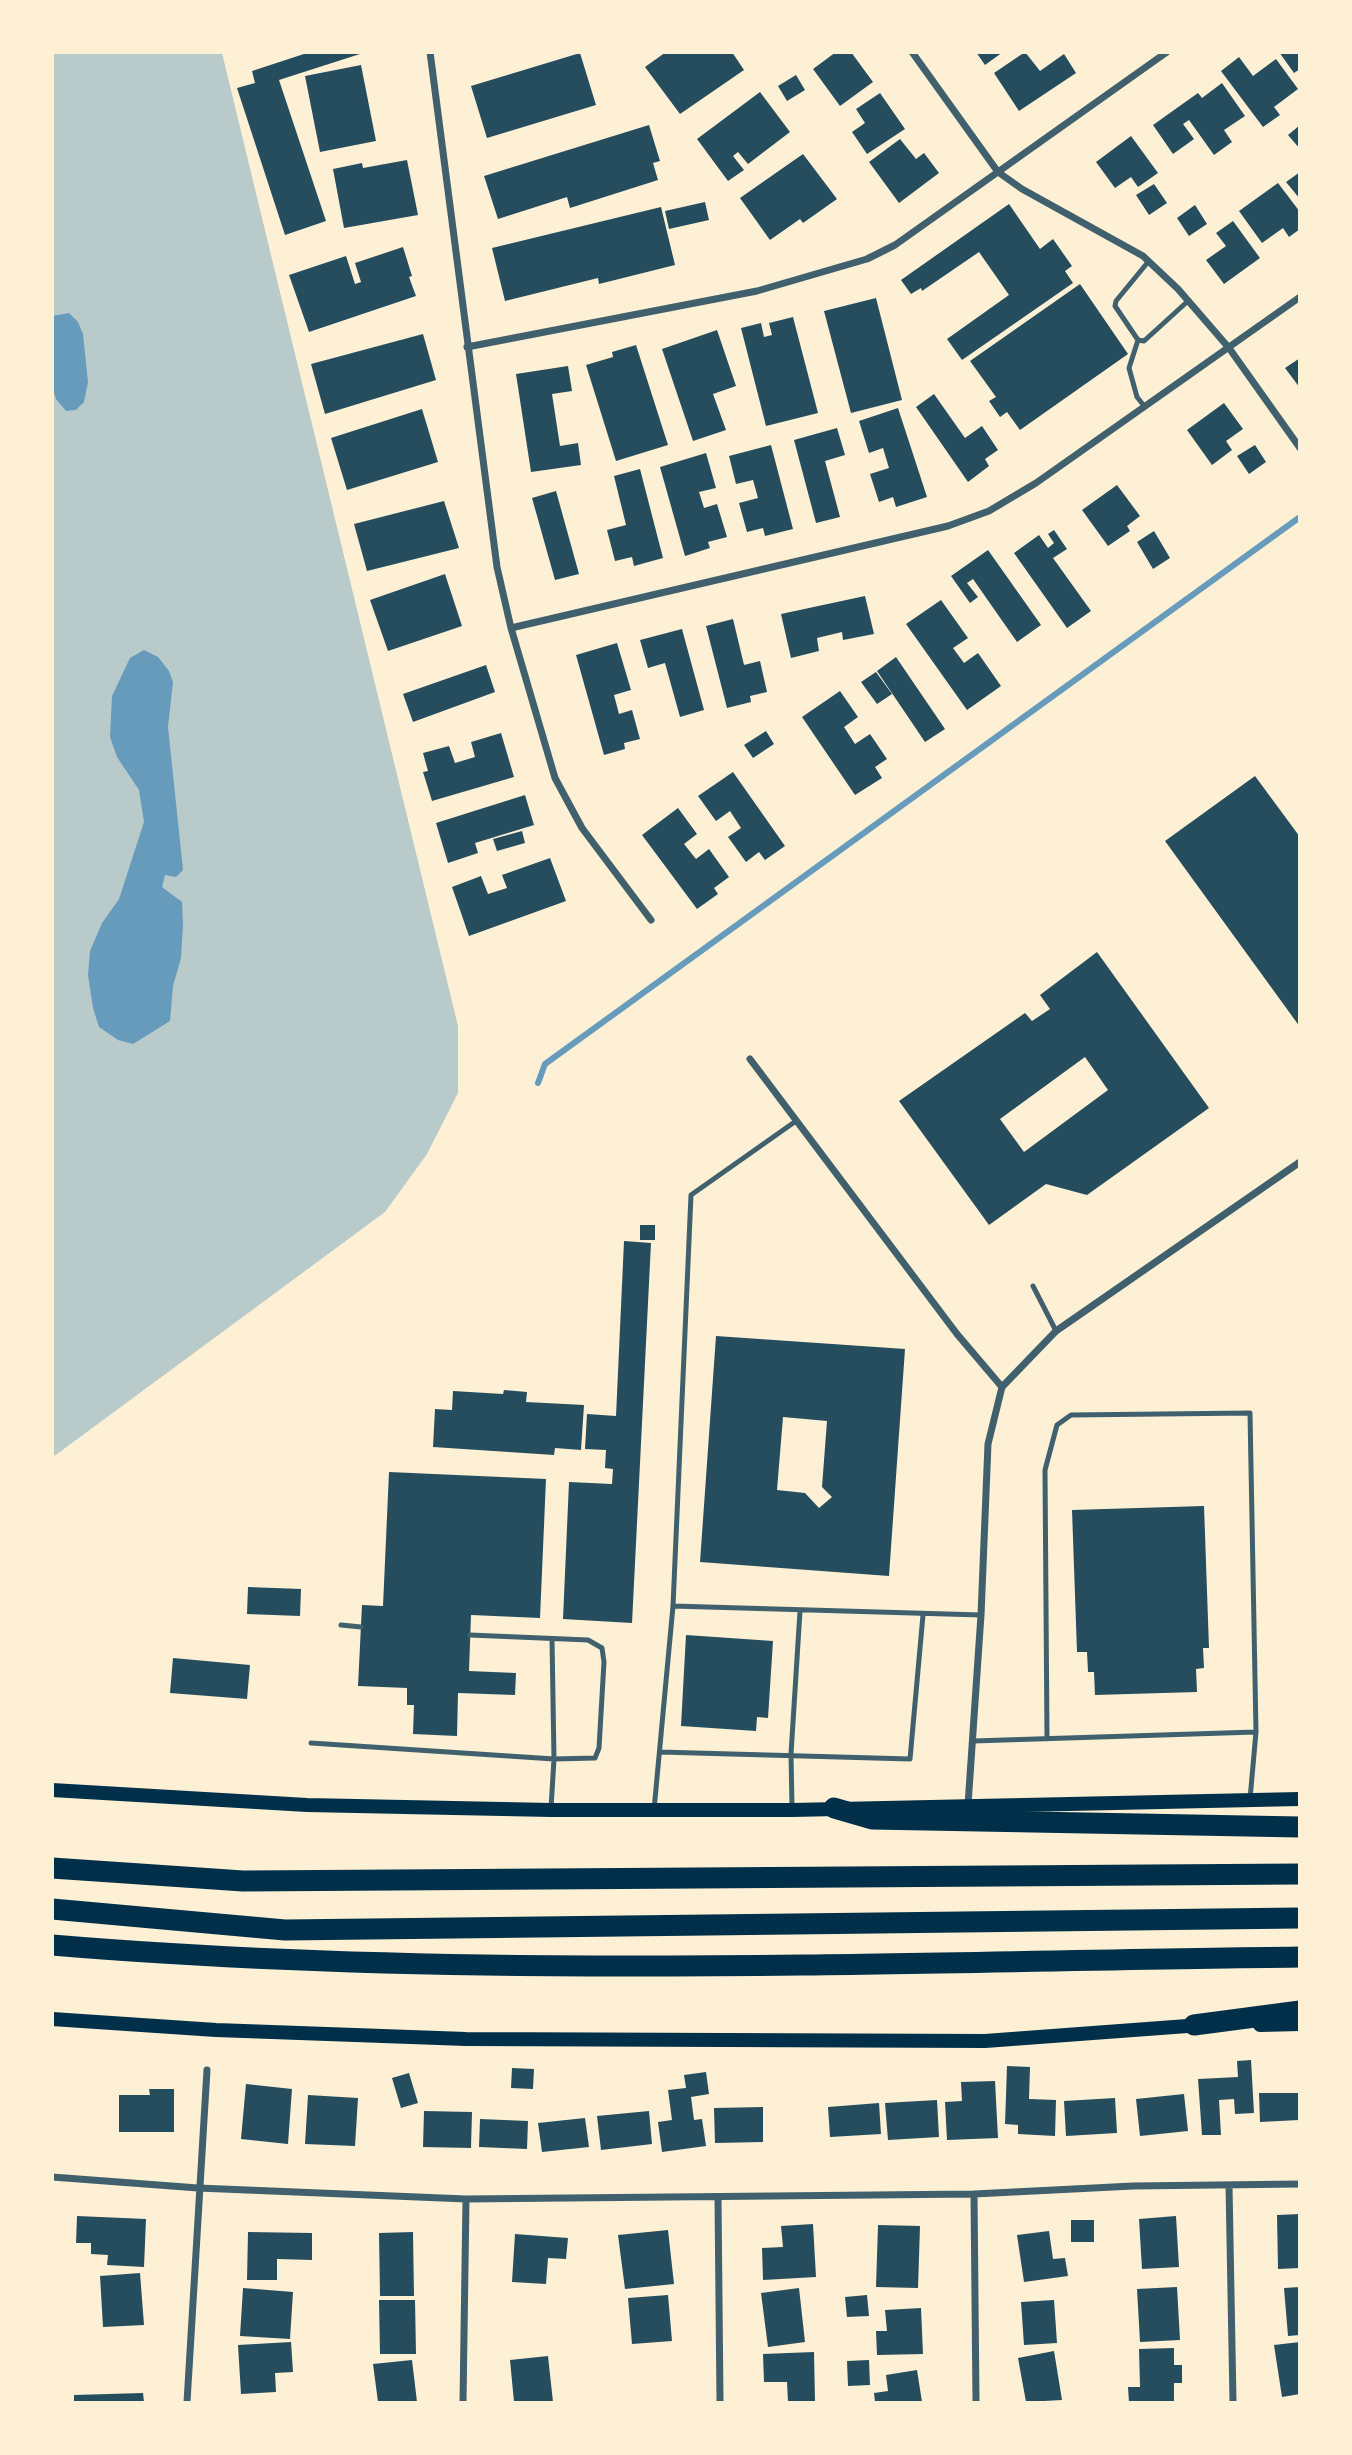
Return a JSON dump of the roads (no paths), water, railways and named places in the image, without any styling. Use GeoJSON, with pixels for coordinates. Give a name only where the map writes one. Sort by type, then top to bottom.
{"type":"FeatureCollection","features":[{"type":"Feature","properties":{"kind":"highway"},"geometry":{"type":"LineString","coordinates":[[834,1808],[872,1819],[1300,1827]]}},
{"type":"Feature","properties":{"kind":"highway"},"geometry":{"type":"LineString","coordinates":[[52,1868],[243,1881],[1300,1874]]}},
{"type":"Feature","properties":{"kind":"highway"},"geometry":{"type":"LineString","coordinates":[[52,1909],[285,1930],[1300,1918]]}},
{"type":"Feature","properties":{"kind":"highway"},"geometry":{"type":"LineString","coordinates":[[52,1945],[269,1960],[488,1967],[1300,1957]]}},
{"type":"Feature","properties":{"kind":"highway"},"geometry":{"type":"LineString","coordinates":[[1194,2025],[1300,2011]]}},
{"type":"Feature","properties":{"kind":"main road"},"geometry":{"type":"LineString","coordinates":[[52,1790],[307,1805],[551,1810],[792,1810],[1300,1799]]}},
{"type":"Feature","properties":{"kind":"main road"},"geometry":{"type":"LineString","coordinates":[[52,2019],[216,2030],[466,2039],[985,2041],[1194,2025],[1300,2024]]}},
{"type":"Feature","properties":{"kind":"street"},"geometry":{"type":"LineString","coordinates":[[430,52],[497,567],[511,628],[555,778],[582,828],[651,920]]}},
{"type":"Feature","properties":{"kind":"street"},"geometry":{"type":"LineString","coordinates":[[912,52],[999,172],[1022,189],[1143,256],[1188,300],[1229,348],[1300,448]]}},
{"type":"Feature","properties":{"kind":"street"},"geometry":{"type":"LineString","coordinates":[[467,347],[757,290],[867,259],[895,245],[1167,52]]}},
{"type":"Feature","properties":{"kind":"street"},"geometry":{"type":"LineString","coordinates":[[511,628],[948,526],[989,511],[1036,483],[1300,297]]}},
{"type":"Feature","properties":{"kind":"street"},"geometry":{"type":"LineString","coordinates":[[750,1059],[957,1334],[1002,1387]]}},
{"type":"Feature","properties":{"kind":"street"},"geometry":{"type":"LineString","coordinates":[[968,1805],[981,1615],[988,1444],[1002,1387],[1056,1331],[1300,1162]]}},
{"type":"Feature","properties":{"kind":"street"},"geometry":{"type":"LineString","coordinates":[[187,2403],[206,2070]]}},
{"type":"Feature","properties":{"kind":"street"},"geometry":{"type":"LineString","coordinates":[[52,2177],[198,2188],[466,2199],[974,2194],[1133,2186],[1300,2184]]}},
{"type":"Feature","properties":{"kind":"street"},"geometry":{"type":"LineString","coordinates":[[1229,2185],[1233,2403]]}},
{"type":"Feature","properties":{"kind":"street"},"geometry":{"type":"LineString","coordinates":[[974,2194],[976,2403]]}},
{"type":"Feature","properties":{"kind":"street"},"geometry":{"type":"LineString","coordinates":[[718,2198],[720,2403]]}},
{"type":"Feature","properties":{"kind":"street"},"geometry":{"type":"LineString","coordinates":[[463,2403],[466,2199]]}},
{"type":"Feature","properties":{"kind":"lane"},"geometry":{"type":"LineString","coordinates":[[1148,262],[1116,301],[1115,306],[1138,340],[1144,341],[1188,300]]}},
{"type":"Feature","properties":{"kind":"lane"},"geometry":{"type":"LineString","coordinates":[[1138,340],[1129,368],[1137,397],[1145,407]]}},
{"type":"Feature","properties":{"kind":"lane"},"geometry":{"type":"LineString","coordinates":[[654,1810],[673,1606],[691,1195],[796,1121]]}},
{"type":"Feature","properties":{"kind":"lane"},"geometry":{"type":"LineString","coordinates":[[1033,1286],[1056,1331]]}},
{"type":"Feature","properties":{"kind":"lane"},"geometry":{"type":"LineString","coordinates":[[1047,1739],[1045,1470],[1057,1425],[1071,1415],[1250,1413],[1256,1732],[1250,1801]]}},
{"type":"Feature","properties":{"kind":"lane"},"geometry":{"type":"LineString","coordinates":[[673,1606],[981,1615]]}},
{"type":"Feature","properties":{"kind":"lane"},"geometry":{"type":"LineString","coordinates":[[792,1810],[791,1754],[800,1611]]}},
{"type":"Feature","properties":{"kind":"lane"},"geometry":{"type":"LineString","coordinates":[[660,1752],[910,1759],[923,1615]]}},
{"type":"Feature","properties":{"kind":"lane"},"geometry":{"type":"LineString","coordinates":[[341,1625],[360,1627]]}},
{"type":"Feature","properties":{"kind":"lane"},"geometry":{"type":"LineString","coordinates":[[311,1743],[569,1760],[595,1758],[599,1748],[604,1662],[602,1648],[588,1640],[470,1635]]}},
{"type":"Feature","properties":{"kind":"lane"},"geometry":{"type":"LineString","coordinates":[[551,1810],[554,1759],[552,1639]]}},
{"type":"Feature","properties":{"kind":"lane"},"geometry":{"type":"LineString","coordinates":[[973,1741],[1256,1732]]}},
{"type":"Feature","properties":{"kind":"water"},"geometry":{"type":"Polygon","coordinates":[[[69,313],[78,322],[83,334],[88,382],[84,402],[76,410],[66,411],[56,399],[53,390],[52,316],[69,313]]]}},
{"type":"Feature","properties":{"kind":"water"},"geometry":{"type":"Polygon","coordinates":[[[144,650],[158,657],[169,671],[173,682],[168,727],[183,870],[176,877],[165,875],[162,887],[182,902],[183,925],[181,958],[173,986],[170,1021],[133,1044],[118,1040],[99,1027],[88,975],[90,951],[102,923],[119,899],[144,822],[139,790],[117,757],[110,737],[112,696],[130,658],[144,650]]]}},
{"type":"Feature","properties":{"kind":"waterway"},"geometry":{"type":"LineString","coordinates":[[538,1083],[545,1064],[1300,517]]}}]}
